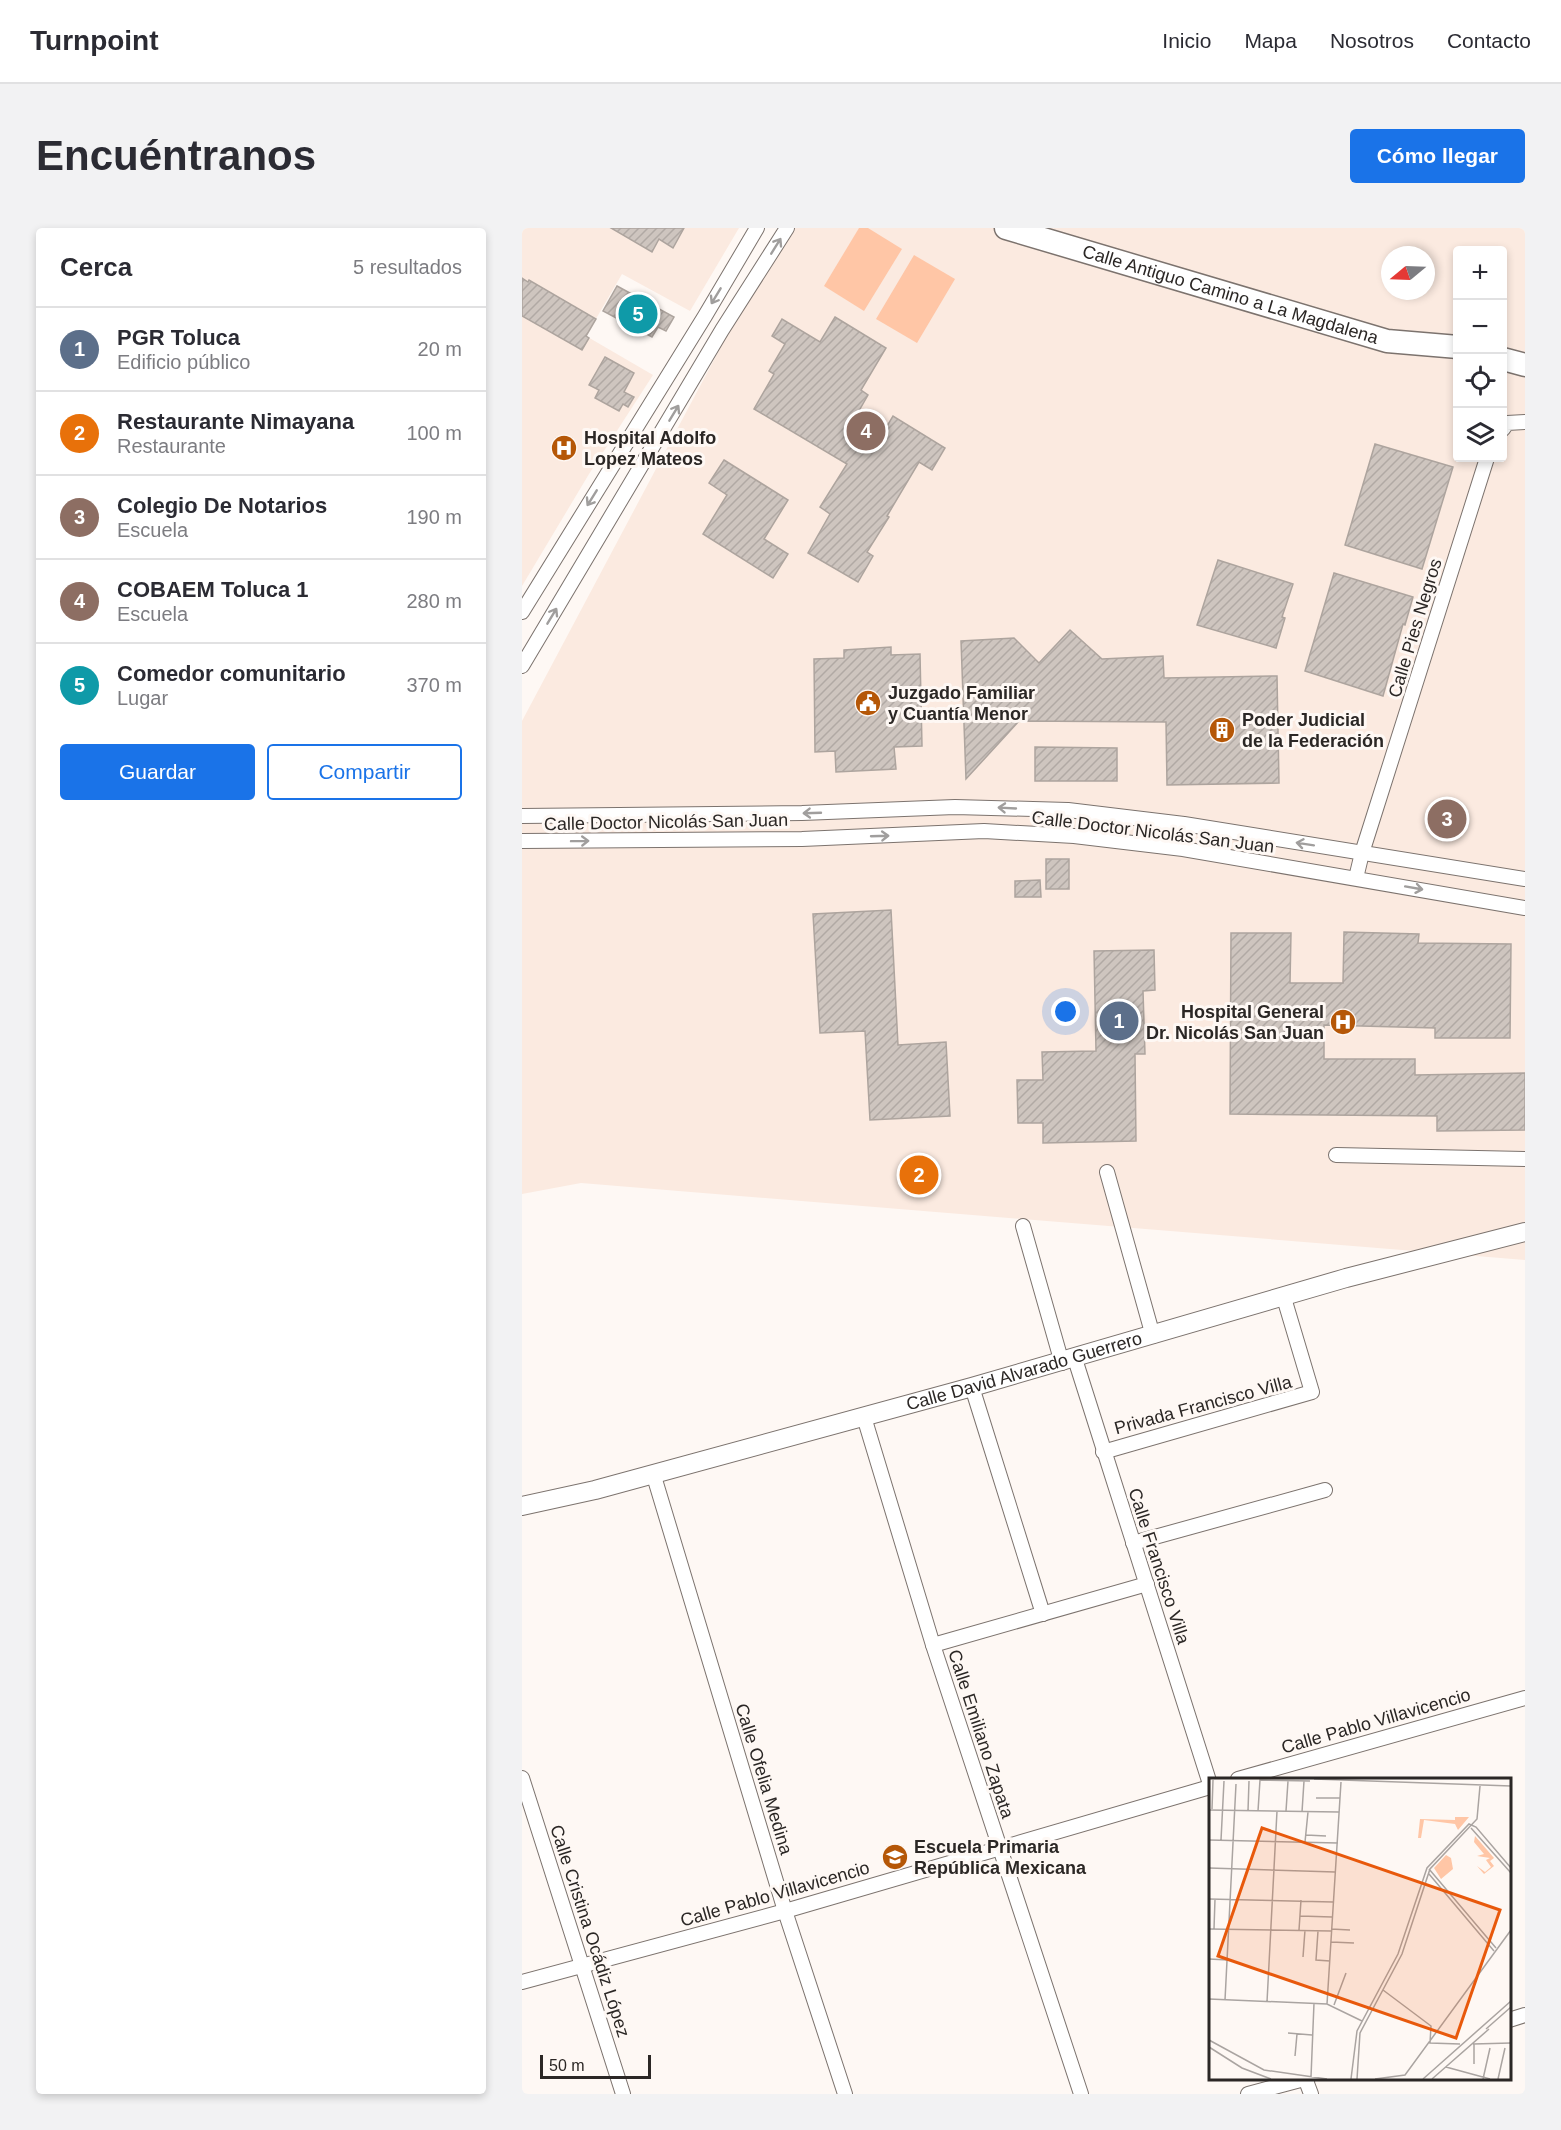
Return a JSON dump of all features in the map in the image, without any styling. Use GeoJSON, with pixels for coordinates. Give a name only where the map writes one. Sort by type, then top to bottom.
{"type":"FeatureCollection","features":[{"type":"Feature","properties":{"kind":"main road","name":"Calle Antiguo Camino a La Magdalena"},"geometry":{"type":"LineString","coordinates":[[1006,228],[1387,341],[1453,347]]}},
{"type":"Feature","properties":{"kind":"main road"},"geometry":{"type":"LineString","coordinates":[[1507,360],[1525,365]]}},
{"type":"Feature","properties":{"kind":"street"},"geometry":{"type":"LineString","coordinates":[[522,612],[757,228]]}},
{"type":"Feature","properties":{"kind":"street"},"geometry":{"type":"LineString","coordinates":[[522,666],[722,330],[787,228]]}},
{"type":"Feature","properties":{"kind":"street"},"geometry":{"type":"LineString","coordinates":[[1507,423],[1525,422]]}},
{"type":"Feature","properties":{"kind":"street","name":"Calle Pies Negros"},"geometry":{"type":"LineString","coordinates":[[1356,878],[1486,462]]}},
{"type":"Feature","properties":{"kind":"street","name":"Calle Doctor Nicolás San Juan"},"geometry":{"type":"LineString","coordinates":[[522,816],[802,813],[955,807],[1068,810],[1184,824],[1525,879]]}},
{"type":"Feature","properties":{"kind":"street","name":"Calle Doctor Nicolás San Juan"},"geometry":{"type":"LineString","coordinates":[[522,842],[802,839],[984,831],[1074,836],[1183,849],[1525,908]]}},
{"type":"Feature","properties":{"kind":"street"},"geometry":{"type":"LineString","coordinates":[[1336,1155],[1525,1159]]}},
{"type":"Feature","properties":{"kind":"street"},"geometry":{"type":"LineString","coordinates":[[1107,1172],[1153,1336]]}},
{"type":"Feature","properties":{"kind":"street","name":"Calle Francisco Villa"},"geometry":{"type":"LineString","coordinates":[[1023,1226],[1068,1361],[1103,1452],[1209,1783]]}},
{"type":"Feature","properties":{"kind":"street","name":"Calle David Alvarado Guerrero"},"geometry":{"type":"LineString","coordinates":[[522,1506],[595,1490],[864,1417],[1068,1361],[1346,1278],[1525,1232]]}},
{"type":"Feature","properties":{"kind":"street","name":"Privada Francisco Villa"},"geometry":{"type":"LineString","coordinates":[[1103,1452],[1312,1392],[1284,1298]]}},
{"type":"Feature","properties":{"kind":"street"},"geometry":{"type":"LineString","coordinates":[[972,1387],[1042,1614]]}},
{"type":"Feature","properties":{"kind":"street","name":"Calle Emiliano Zapata"},"geometry":{"type":"LineString","coordinates":[[864,1417],[933,1646],[1081,2094]]}},
{"type":"Feature","properties":{"kind":"street","name":"Calle Ofelia Medina"},"geometry":{"type":"LineString","coordinates":[[653,1473],[785,1911],[844,2094]]}},
{"type":"Feature","properties":{"kind":"street"},"geometry":{"type":"LineString","coordinates":[[1133,1543],[1324,1490]]}},
{"type":"Feature","properties":{"kind":"street"},"geometry":{"type":"LineString","coordinates":[[933,1646],[1147,1584]]}},
{"type":"Feature","properties":{"kind":"street","name":"Calle Pablo Villavicencio"},"geometry":{"type":"LineString","coordinates":[[1242,1778],[1525,1698]]}},
{"type":"Feature","properties":{"kind":"street","name":"Calle Cristina Ocádiz López"},"geometry":{"type":"LineString","coordinates":[[522,1778],[623,2094]]}},
{"type":"Feature","properties":{"kind":"street","name":"Calle Pablo Villavicencio"},"geometry":{"type":"LineString","coordinates":[[522,1982],[785,1911],[1209,1786]]}},
{"type":"Feature","properties":{"kind":"street"},"geometry":{"type":"LineString","coordinates":[[1510,2020],[1525,2015]]}},
{"type":"Feature","properties":{"kind":"street"},"geometry":{"type":"LineString","coordinates":[[1248,2094],[1302,2079]]}},
{"type":"Feature","properties":{"kind":"street"},"geometry":{"type":"LineString","coordinates":[[1306,2079],[1311,2094]]}},
{"type":"Feature","properties":{"kind":"shaded area"},"geometry":{"type":"Polygon","coordinates":[[[522,228],[739,228],[690,311],[622,274],[586,336],[653,375],[589,474],[522,586],[522,228]]]}},
{"type":"Feature","properties":{"kind":"shaded area"},"geometry":{"type":"Polygon","coordinates":[[[784,228],[1525,228],[1525,1260],[581,1183],[522,1194],[522,721],[784,228]]]}},
{"type":"Feature","properties":{"kind":"shaded area"},"geometry":{"type":"Polygon","coordinates":[[[859,228],[868,228],[902,249],[864,311],[824,286],[859,228]]]}},
{"type":"Feature","properties":{"kind":"shaded area"},"geometry":{"type":"Polygon","coordinates":[[[914,255],[955,279],[917,343],[876,319],[914,255]]]}},
{"type":"Feature","properties":{"kind":"building"},"geometry":{"type":"Polygon","coordinates":[[[611,228],[684,228],[673,248],[659,239],[652,252],[611,228]]]}},
{"type":"Feature","properties":{"kind":"building"},"geometry":{"type":"Polygon","coordinates":[[[522,278],[596,319],[586,336],[589,338],[582,350],[522,316],[522,278]]]}},
{"type":"Feature","properties":{"kind":"building"},"geometry":{"type":"Polygon","coordinates":[[[617,286],[674,317],[666,331],[658,327],[652,337],[603,311],[617,286]]]}},
{"type":"Feature","properties":{"kind":"building"},"geometry":{"type":"Polygon","coordinates":[[[835,317],[886,348],[861,390],[868,395],[844,437],[871,453],[893,416],[945,448],[932,470],[919,462],[867,552],[873,556],[858,582],[808,553],[830,514],[820,507],[847,464],[754,409],[774,374],[769,371],[785,344],[772,336],[782,319],[820,342],[835,317]]]}},
{"type":"Feature","properties":{"kind":"building"},"geometry":{"type":"Polygon","coordinates":[[[605,357],[634,373],[624,392],[634,397],[628,407],[623,404],[619,411],[595,398],[599,390],[589,385],[605,357]]]}},
{"type":"Feature","properties":{"kind":"building"},"geometry":{"type":"Polygon","coordinates":[[[1375,444],[1453,467],[1422,569],[1345,545],[1375,444]]]}},
{"type":"Feature","properties":{"kind":"building"},"geometry":{"type":"Polygon","coordinates":[[[724,460],[788,500],[764,539],[788,554],[773,578],[703,534],[727,495],[709,483],[724,460]]]}},
{"type":"Feature","properties":{"kind":"building"},"geometry":{"type":"Polygon","coordinates":[[[1218,560],[1293,584],[1282,617],[1285,618],[1276,648],[1197,625],[1218,560]]]}},
{"type":"Feature","properties":{"kind":"building"},"geometry":{"type":"Polygon","coordinates":[[[1334,573],[1413,597],[1383,696],[1305,671],[1334,573]]]}},
{"type":"Feature","properties":{"kind":"building"},"geometry":{"type":"Polygon","coordinates":[[[1070,630],[1102,659],[1163,656],[1164,678],[1277,676],[1279,783],[1167,785],[1166,722],[1019,721],[966,779],[961,641],[1014,638],[1039,663],[1070,630]]]}},
{"type":"Feature","properties":{"kind":"building","name":"Juzgado Familiar y Cuantía Menor"},"geometry":{"type":"Polygon","coordinates":[[[891,647],[891,655],[920,654],[922,746],[894,747],[896,769],[836,772],[835,751],[815,752],[814,659],[844,658],[844,650],[891,647]]]}},
{"type":"Feature","properties":{"kind":"building"},"geometry":{"type":"Polygon","coordinates":[[[1035,747],[1117,748],[1117,781],[1035,781],[1035,747]]]}},
{"type":"Feature","properties":{"kind":"building"},"geometry":{"type":"Polygon","coordinates":[[[1046,859],[1069,859],[1069,889],[1046,889],[1046,859]]]}},
{"type":"Feature","properties":{"kind":"building"},"geometry":{"type":"Polygon","coordinates":[[[1040,880],[1041,897],[1015,897],[1015,881],[1040,880]]]}},
{"type":"Feature","properties":{"kind":"building"},"geometry":{"type":"Polygon","coordinates":[[[891,910],[898,1045],[946,1042],[950,1116],[870,1120],[865,1031],[820,1033],[813,914],[891,910]]]}},
{"type":"Feature","properties":{"kind":"building"},"geometry":{"type":"Polygon","coordinates":[[[1344,932],[1419,934],[1418,943],[1511,944],[1510,1038],[1435,1038],[1435,1028],[1324,1025],[1324,1059],[1415,1059],[1415,1075],[1525,1073],[1525,1130],[1437,1131],[1437,1116],[1230,1114],[1231,933],[1291,933],[1290,983],[1343,983],[1344,932]]]}},
{"type":"Feature","properties":{"kind":"building"},"geometry":{"type":"Polygon","coordinates":[[[1154,950],[1155,990],[1143,991],[1145,1054],[1135,1054],[1136,1141],[1043,1143],[1043,1123],[1018,1123],[1017,1080],[1043,1080],[1042,1052],[1096,1051],[1094,951],[1154,950]]]}},
{"type":"Feature","properties":{"kind":"place","name":"Comedor comunitario"},"geometry":{"type":"Point","coordinates":[638,314]}},
{"type":"Feature","properties":{"kind":"place","name":"COBAEM Toluca 1"},"geometry":{"type":"Point","coordinates":[866,431]}},
{"type":"Feature","properties":{"kind":"place","name":"Hospital Adolfo Lopez Mateos"},"geometry":{"type":"Point","coordinates":[564,448]}},
{"type":"Feature","properties":{"kind":"place","name":"Juzgado Familiar y Cuantía Menor"},"geometry":{"type":"Point","coordinates":[868,703]}},
{"type":"Feature","properties":{"kind":"place","name":"Poder Judicial de la Federación"},"geometry":{"type":"Point","coordinates":[1222,730]}},
{"type":"Feature","properties":{"kind":"place","name":"Colegio De Notarios"},"geometry":{"type":"Point","coordinates":[1447,819]}},
{"type":"Feature","properties":{"kind":"place","name":"PGR Toluca"},"geometry":{"type":"Point","coordinates":[1119,1021]}},
{"type":"Feature","properties":{"kind":"place","name":"Hospital General Dr. Nicolás San Juan"},"geometry":{"type":"Point","coordinates":[1343,1022]}},
{"type":"Feature","properties":{"kind":"place","name":"Restaurante Nimayana"},"geometry":{"type":"Point","coordinates":[919,1175]}},
{"type":"Feature","properties":{"kind":"place","name":"Escuela Primaria República Mexicana"},"geometry":{"type":"Point","coordinates":[895,1857]}}]}
